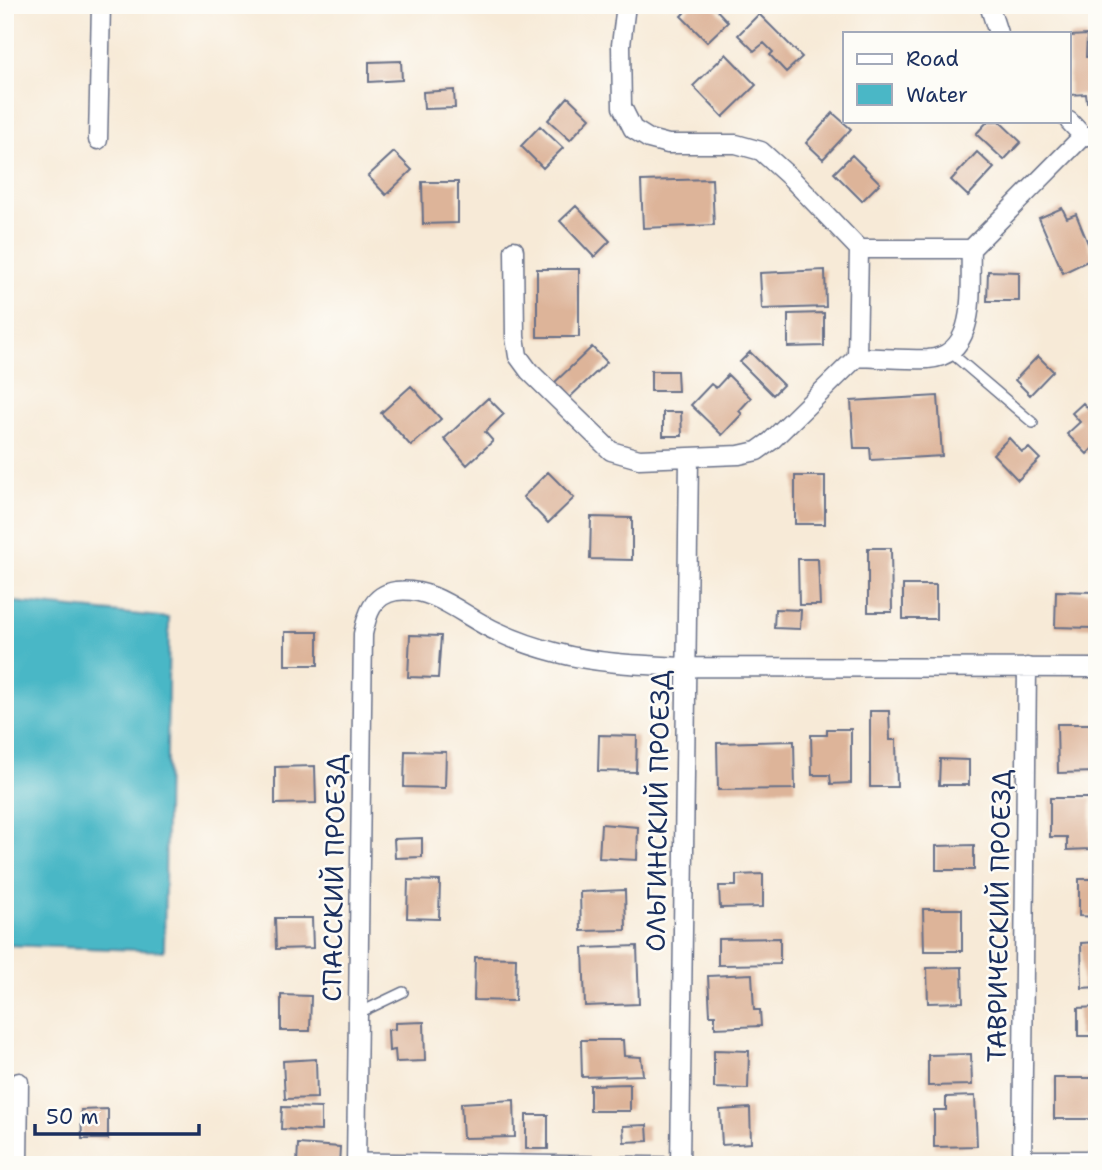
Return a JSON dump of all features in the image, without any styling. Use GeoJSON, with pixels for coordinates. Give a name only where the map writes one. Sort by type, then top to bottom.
{"type":"FeatureCollection","features":[{"type":"Feature","properties":{"kind":"street"},"geometry":{"type":"LineString","coordinates":[[98,140],[100,5]]}},
{"type":"Feature","properties":{"kind":"street"},"geometry":{"type":"LineString","coordinates":[[989,5],[998,32]]}},
{"type":"Feature","properties":{"kind":"street"},"geometry":{"type":"LineString","coordinates":[[514,250],[515,337],[518,356],[529,371],[611,451],[639,458],[689,458],[739,455],[757,451],[771,441],[857,357],[859,249],[791,178],[761,151],[736,144],[668,144],[649,139],[633,129],[622,107],[621,45],[624,6]]}},
{"type":"Feature","properties":{"kind":"street"},"geometry":{"type":"LineString","coordinates":[[859,249],[971,249],[1090,136],[1070,122]]}},
{"type":"Feature","properties":{"kind":"street"},"geometry":{"type":"LineString","coordinates":[[857,357],[931,359],[950,352],[962,340],[968,322],[971,249]]}},
{"type":"Feature","properties":{"kind":"street","name":"ОЛЬГИНСКИЙ ПРОЕЗД"},"geometry":{"type":"LineString","coordinates":[[680,1163],[689,458]]}},
{"type":"Feature","properties":{"kind":"street","name":"СПАССКИЙ ПРОЕЗД"},"geometry":{"type":"LineString","coordinates":[[356,1161],[363,634],[369,609],[380,597],[395,592],[413,592],[439,598],[497,632],[559,654],[625,664],[685,667]]}},
{"type":"Feature","properties":{"kind":"street"},"geometry":{"type":"LineString","coordinates":[[685,667],[1097,668]]}},
{"type":"Feature","properties":{"kind":"street","name":"ТАВРИЧЕСКИЙ ПРОЕЗД"},"geometry":{"type":"LineString","coordinates":[[1022,1162],[1027,667]]}},
{"type":"Feature","properties":{"kind":"street"},"geometry":{"type":"LineString","coordinates":[[18,1165],[19,1082]]}},
{"type":"Feature","properties":{"kind":"street"},"geometry":{"type":"LineString","coordinates":[[1022,1162],[1097,1160]]}},
{"type":"Feature","properties":{"kind":"lane"},"geometry":{"type":"LineString","coordinates":[[950,352],[1033,423]]}},
{"type":"Feature","properties":{"kind":"lane"},"geometry":{"type":"LineString","coordinates":[[359,1013],[403,992]]}},
{"type":"Feature","properties":{"kind":"lane"},"geometry":{"type":"LineString","coordinates":[[356,1161],[680,1163]]}},
{"type":"Feature","properties":{"kind":"water"},"geometry":{"type":"Polygon","coordinates":[[[5,601],[169,618],[164,951],[5,945],[5,601]]]}},
{"type":"Feature","properties":{"kind":"building"},"geometry":{"type":"Polygon","coordinates":[[[692,5],[712,5],[728,22],[707,42],[681,16],[692,5]]]}},
{"type":"Feature","properties":{"kind":"building"},"geometry":{"type":"Polygon","coordinates":[[[759,14],[802,57],[786,72],[770,55],[773,52],[764,43],[754,51],[738,35],[759,14]]]}},
{"type":"Feature","properties":{"kind":"building"},"geometry":{"type":"Polygon","coordinates":[[[1087,35],[1086,57],[1097,57],[1097,101],[1087,102],[1086,94],[1070,95],[1070,36],[1087,35]]]}},
{"type":"Feature","properties":{"kind":"building"},"geometry":{"type":"Polygon","coordinates":[[[726,54],[756,85],[723,117],[693,86],[726,54]]]}},
{"type":"Feature","properties":{"kind":"building"},"geometry":{"type":"Polygon","coordinates":[[[401,61],[402,80],[369,82],[369,62],[401,61]]]}},
{"type":"Feature","properties":{"kind":"building"},"geometry":{"type":"Polygon","coordinates":[[[454,90],[455,108],[424,109],[423,92],[454,90]]]}},
{"type":"Feature","properties":{"kind":"building"},"geometry":{"type":"Polygon","coordinates":[[[568,97],[590,118],[570,140],[548,120],[568,97]]]}},
{"type":"Feature","properties":{"kind":"building"},"geometry":{"type":"Polygon","coordinates":[[[833,113],[851,129],[823,159],[806,143],[833,113]]]}},
{"type":"Feature","properties":{"kind":"building"},"geometry":{"type":"Polygon","coordinates":[[[987,122],[1000,122],[1021,142],[1004,160],[976,134],[987,122]]]}},
{"type":"Feature","properties":{"kind":"building"},"geometry":{"type":"Polygon","coordinates":[[[540,126],[563,148],[543,168],[521,146],[540,126]]]}},
{"type":"Feature","properties":{"kind":"building"},"geometry":{"type":"Polygon","coordinates":[[[394,152],[412,170],[386,195],[368,176],[394,152]]]}},
{"type":"Feature","properties":{"kind":"building"},"geometry":{"type":"Polygon","coordinates":[[[977,152],[994,168],[968,196],[951,180],[977,152]]]}},
{"type":"Feature","properties":{"kind":"building"},"geometry":{"type":"Polygon","coordinates":[[[852,155],[880,183],[862,201],[834,173],[852,155]]]}},
{"type":"Feature","properties":{"kind":"building"},"geometry":{"type":"Polygon","coordinates":[[[712,179],[714,225],[643,228],[641,181],[712,179]]]}},
{"type":"Feature","properties":{"kind":"building"},"geometry":{"type":"Polygon","coordinates":[[[422,182],[458,182],[458,223],[423,224],[422,182]]]}},
{"type":"Feature","properties":{"kind":"building"},"geometry":{"type":"Polygon","coordinates":[[[576,206],[610,241],[594,257],[560,221],[576,206]]]}},
{"type":"Feature","properties":{"kind":"building"},"geometry":{"type":"Polygon","coordinates":[[[1062,208],[1067,218],[1076,214],[1094,258],[1063,273],[1039,218],[1062,208]]]}},
{"type":"Feature","properties":{"kind":"building"},"geometry":{"type":"Polygon","coordinates":[[[537,269],[579,269],[579,337],[537,337],[537,269]]]}},
{"type":"Feature","properties":{"kind":"building"},"geometry":{"type":"Polygon","coordinates":[[[825,270],[826,307],[762,309],[760,273],[825,270]]]}},
{"type":"Feature","properties":{"kind":"building"},"geometry":{"type":"Polygon","coordinates":[[[988,271],[1019,272],[1019,301],[987,301],[988,271]]]}},
{"type":"Feature","properties":{"kind":"building"},"geometry":{"type":"Polygon","coordinates":[[[824,313],[824,346],[788,347],[788,314],[824,313]]]}},
{"type":"Feature","properties":{"kind":"building"},"geometry":{"type":"Polygon","coordinates":[[[592,347],[607,362],[569,398],[555,382],[592,347]]]}},
{"type":"Feature","properties":{"kind":"building"},"geometry":{"type":"Polygon","coordinates":[[[750,352],[783,385],[773,395],[740,362],[750,352]]]}},
{"type":"Feature","properties":{"kind":"building"},"geometry":{"type":"Polygon","coordinates":[[[1038,356],[1053,371],[1030,395],[1015,380],[1038,356]]]}},
{"type":"Feature","properties":{"kind":"building"},"geometry":{"type":"Polygon","coordinates":[[[651,371],[677,371],[678,391],[651,391],[651,371]]]}},
{"type":"Feature","properties":{"kind":"building"},"geometry":{"type":"Polygon","coordinates":[[[728,375],[751,398],[739,411],[742,414],[722,435],[691,405],[711,384],[716,388],[728,375]]]}},
{"type":"Feature","properties":{"kind":"building"},"geometry":{"type":"Polygon","coordinates":[[[411,386],[441,419],[411,446],[381,413],[411,386]]]}},
{"type":"Feature","properties":{"kind":"building"},"geometry":{"type":"Polygon","coordinates":[[[938,396],[942,456],[871,460],[870,448],[854,448],[851,401],[938,396]]]}},
{"type":"Feature","properties":{"kind":"building"},"geometry":{"type":"Polygon","coordinates":[[[488,398],[504,414],[485,432],[493,441],[467,465],[444,439],[488,398]]]}},
{"type":"Feature","properties":{"kind":"building"},"geometry":{"type":"Polygon","coordinates":[[[1083,403],[1097,418],[1097,444],[1087,454],[1067,434],[1080,422],[1072,413],[1083,403]]]}},
{"type":"Feature","properties":{"kind":"building"},"geometry":{"type":"Polygon","coordinates":[[[663,412],[681,412],[682,436],[663,436],[663,412]]]}},
{"type":"Feature","properties":{"kind":"building"},"geometry":{"type":"Polygon","coordinates":[[[1009,438],[1022,452],[1029,448],[1040,459],[1018,480],[993,454],[1009,438]]]}},
{"type":"Feature","properties":{"kind":"building"},"geometry":{"type":"Polygon","coordinates":[[[548,472],[574,498],[548,523],[523,497],[548,472]]]}},
{"type":"Feature","properties":{"kind":"building"},"geometry":{"type":"Polygon","coordinates":[[[795,476],[825,476],[825,524],[795,524],[795,476]]]}},
{"type":"Feature","properties":{"kind":"building"},"geometry":{"type":"Polygon","coordinates":[[[591,517],[632,518],[632,560],[590,559],[591,517]]]}},
{"type":"Feature","properties":{"kind":"building"},"geometry":{"type":"Polygon","coordinates":[[[868,548],[891,548],[892,612],[868,612],[868,548]]]}},
{"type":"Feature","properties":{"kind":"building"},"geometry":{"type":"Polygon","coordinates":[[[798,559],[818,559],[820,605],[799,605],[798,559]]]}},
{"type":"Feature","properties":{"kind":"building"},"geometry":{"type":"Polygon","coordinates":[[[903,585],[936,585],[936,619],[903,619],[903,585]]]}},
{"type":"Feature","properties":{"kind":"building"},"geometry":{"type":"Polygon","coordinates":[[[1056,591],[1094,592],[1093,628],[1055,627],[1056,591]]]}},
{"type":"Feature","properties":{"kind":"building"},"geometry":{"type":"Polygon","coordinates":[[[775,609],[801,610],[800,629],[774,628],[775,609]]]}},
{"type":"Feature","properties":{"kind":"building"},"geometry":{"type":"Polygon","coordinates":[[[285,632],[318,632],[318,665],[285,665],[285,632]]]}},
{"type":"Feature","properties":{"kind":"building"},"geometry":{"type":"Polygon","coordinates":[[[410,635],[441,636],[438,678],[408,677],[410,635]]]}},
{"type":"Feature","properties":{"kind":"building"},"geometry":{"type":"Polygon","coordinates":[[[870,711],[889,711],[890,740],[896,740],[897,787],[870,787],[870,711]]]}},
{"type":"Feature","properties":{"kind":"building"},"geometry":{"type":"Polygon","coordinates":[[[1057,724],[1097,724],[1097,772],[1058,773],[1057,724]]]}},
{"type":"Feature","properties":{"kind":"building"},"geometry":{"type":"Polygon","coordinates":[[[827,729],[851,729],[851,783],[831,784],[830,775],[812,775],[811,735],[827,735],[827,729]]]}},
{"type":"Feature","properties":{"kind":"building"},"geometry":{"type":"Polygon","coordinates":[[[599,735],[637,736],[636,772],[598,771],[599,735]]]}},
{"type":"Feature","properties":{"kind":"building"},"geometry":{"type":"Polygon","coordinates":[[[794,741],[795,789],[718,790],[717,743],[794,741]]]}},
{"type":"Feature","properties":{"kind":"building"},"geometry":{"type":"Polygon","coordinates":[[[405,751],[446,752],[445,788],[404,787],[405,751]]]}},
{"type":"Feature","properties":{"kind":"building"},"geometry":{"type":"Polygon","coordinates":[[[940,759],[969,760],[969,785],[939,785],[940,759]]]}},
{"type":"Feature","properties":{"kind":"building"},"geometry":{"type":"Polygon","coordinates":[[[315,766],[316,803],[275,804],[275,767],[315,766]]]}},
{"type":"Feature","properties":{"kind":"building"},"geometry":{"type":"Polygon","coordinates":[[[1050,798],[1091,798],[1090,849],[1067,850],[1067,837],[1050,837],[1050,798]]]}},
{"type":"Feature","properties":{"kind":"building"},"geometry":{"type":"Polygon","coordinates":[[[601,824],[638,827],[637,860],[599,858],[601,824]]]}},
{"type":"Feature","properties":{"kind":"building"},"geometry":{"type":"Polygon","coordinates":[[[422,838],[422,857],[395,858],[394,839],[422,838]]]}},
{"type":"Feature","properties":{"kind":"building"},"geometry":{"type":"Polygon","coordinates":[[[974,845],[974,870],[936,870],[936,846],[974,845]]]}},
{"type":"Feature","properties":{"kind":"building"},"geometry":{"type":"Polygon","coordinates":[[[763,874],[763,907],[720,908],[719,886],[736,886],[736,875],[763,874]]]}},
{"type":"Feature","properties":{"kind":"building"},"geometry":{"type":"Polygon","coordinates":[[[1079,879],[1097,879],[1097,917],[1079,916],[1079,879]]]}},
{"type":"Feature","properties":{"kind":"building"},"geometry":{"type":"Polygon","coordinates":[[[408,880],[440,881],[439,919],[407,918],[408,880]]]}},
{"type":"Feature","properties":{"kind":"building"},"geometry":{"type":"Polygon","coordinates":[[[625,890],[626,930],[581,931],[580,892],[625,890]]]}},
{"type":"Feature","properties":{"kind":"building"},"geometry":{"type":"Polygon","coordinates":[[[923,909],[962,909],[962,951],[924,951],[923,909]]]}},
{"type":"Feature","properties":{"kind":"building"},"geometry":{"type":"Polygon","coordinates":[[[275,918],[312,918],[313,948],[276,949],[275,918]]]}},
{"type":"Feature","properties":{"kind":"building"},"geometry":{"type":"Polygon","coordinates":[[[780,938],[780,964],[718,965],[718,939],[780,938]]]}},
{"type":"Feature","properties":{"kind":"building"},"geometry":{"type":"Polygon","coordinates":[[[1097,942],[1097,987],[1082,988],[1081,943],[1097,942]]]}},
{"type":"Feature","properties":{"kind":"building"},"geometry":{"type":"Polygon","coordinates":[[[637,946],[639,1004],[585,1006],[583,948],[637,946]]]}},
{"type":"Feature","properties":{"kind":"building"},"geometry":{"type":"Polygon","coordinates":[[[475,957],[516,958],[515,1001],[474,1000],[475,957]]]}},
{"type":"Feature","properties":{"kind":"building"},"geometry":{"type":"Polygon","coordinates":[[[962,967],[963,1002],[928,1003],[927,968],[962,967]]]}},
{"type":"Feature","properties":{"kind":"building"},"geometry":{"type":"Polygon","coordinates":[[[752,974],[754,1010],[760,1010],[761,1026],[715,1028],[715,1015],[710,1015],[708,976],[752,974]]]}},
{"type":"Feature","properties":{"kind":"building"},"geometry":{"type":"Polygon","coordinates":[[[281,995],[311,996],[310,1031],[281,1031],[281,995]]]}},
{"type":"Feature","properties":{"kind":"building"},"geometry":{"type":"Polygon","coordinates":[[[1097,1007],[1097,1036],[1078,1036],[1078,1008],[1097,1007]]]}},
{"type":"Feature","properties":{"kind":"building"},"geometry":{"type":"Polygon","coordinates":[[[424,1022],[425,1061],[396,1062],[395,1050],[389,1051],[388,1030],[395,1029],[395,1023],[424,1022]]]}},
{"type":"Feature","properties":{"kind":"building"},"geometry":{"type":"Polygon","coordinates":[[[581,1040],[623,1040],[624,1056],[641,1057],[643,1075],[582,1077],[581,1040]]]}},
{"type":"Feature","properties":{"kind":"building"},"geometry":{"type":"Polygon","coordinates":[[[714,1050],[749,1051],[748,1089],[714,1088],[714,1050]]]}},
{"type":"Feature","properties":{"kind":"building"},"geometry":{"type":"Polygon","coordinates":[[[971,1054],[972,1085],[928,1086],[928,1055],[971,1054]]]}},
{"type":"Feature","properties":{"kind":"building"},"geometry":{"type":"Polygon","coordinates":[[[316,1059],[317,1098],[285,1099],[283,1061],[316,1059]]]}},
{"type":"Feature","properties":{"kind":"building"},"geometry":{"type":"Polygon","coordinates":[[[1054,1078],[1097,1078],[1097,1119],[1054,1119],[1054,1078]]]}},
{"type":"Feature","properties":{"kind":"building"},"geometry":{"type":"Polygon","coordinates":[[[630,1084],[630,1111],[590,1111],[590,1085],[630,1084]]]}},
{"type":"Feature","properties":{"kind":"building"},"geometry":{"type":"Polygon","coordinates":[[[975,1096],[977,1146],[934,1147],[934,1110],[946,1110],[946,1097],[975,1096]]]}},
{"type":"Feature","properties":{"kind":"building"},"geometry":{"type":"Polygon","coordinates":[[[514,1100],[515,1137],[463,1138],[461,1103],[514,1100]]]}},
{"type":"Feature","properties":{"kind":"building"},"geometry":{"type":"Polygon","coordinates":[[[282,1107],[321,1108],[321,1131],[281,1129],[282,1107]]]}},
{"type":"Feature","properties":{"kind":"building"},"geometry":{"type":"Polygon","coordinates":[[[750,1108],[751,1143],[722,1145],[720,1110],[750,1108]]]}},
{"type":"Feature","properties":{"kind":"building"},"geometry":{"type":"Polygon","coordinates":[[[108,1109],[108,1139],[82,1139],[81,1110],[108,1109]]]}},
{"type":"Feature","properties":{"kind":"building"},"geometry":{"type":"Polygon","coordinates":[[[526,1115],[548,1115],[548,1149],[526,1149],[526,1115]]]}},
{"type":"Feature","properties":{"kind":"building"},"geometry":{"type":"Polygon","coordinates":[[[647,1125],[648,1141],[624,1142],[623,1126],[647,1125]]]}},
{"type":"Feature","properties":{"kind":"building"},"geometry":{"type":"Polygon","coordinates":[[[298,1144],[340,1147],[339,1165],[297,1165],[298,1144]]]}}]}
